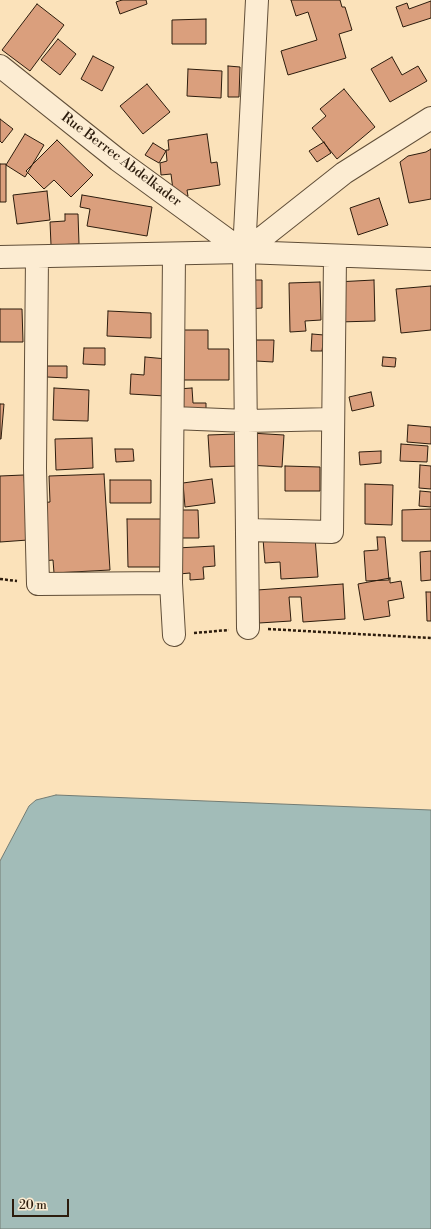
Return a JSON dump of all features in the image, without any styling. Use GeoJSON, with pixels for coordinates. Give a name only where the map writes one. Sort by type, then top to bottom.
{"type":"FeatureCollection","features":[{"type":"Feature","properties":{"kind":"street"},"geometry":{"type":"LineString","coordinates":[[248,628],[247,421],[244,252],[257,0]]}},
{"type":"Feature","properties":{"kind":"street","name":"Rue Berrec Abdelkader"},"geometry":{"type":"LineString","coordinates":[[0,66],[118,160],[244,252]]}},
{"type":"Feature","properties":{"kind":"street"},"geometry":{"type":"LineString","coordinates":[[244,252],[344,173],[431,118]]}},
{"type":"Feature","properties":{"kind":"street"},"geometry":{"type":"LineString","coordinates":[[0,257],[174,255],[244,252],[335,257],[431,259]]}},
{"type":"Feature","properties":{"kind":"street"},"geometry":{"type":"LineString","coordinates":[[174,255],[171,583],[174,635]]}},
{"type":"Feature","properties":{"kind":"street"},"geometry":{"type":"LineString","coordinates":[[37,257],[35,468],[38,584],[171,583]]}},
{"type":"Feature","properties":{"kind":"street"},"geometry":{"type":"LineString","coordinates":[[248,530],[332,532],[335,257]]}},
{"type":"Feature","properties":{"kind":"street"},"geometry":{"type":"LineString","coordinates":[[173,418],[247,421],[333,419]]}},
{"type":"Feature","properties":{"kind":"path"},"geometry":{"type":"LineString","coordinates":[[174,635],[248,628],[431,638]]}},
{"type":"Feature","properties":{"kind":"water"},"geometry":{"type":"Polygon","coordinates":[[[56,795],[431,810],[431,1229],[0,1229],[0,861],[29,806],[36,800],[56,795]]]}},
{"type":"Feature","properties":{"kind":"building"},"geometry":{"type":"Polygon","coordinates":[[[122,0],[146,0],[147,4],[120,14],[116,2],[122,0]]]}},
{"type":"Feature","properties":{"kind":"building"},"geometry":{"type":"Polygon","coordinates":[[[291,0],[340,0],[342,7],[345,7],[352,30],[339,34],[346,58],[288,75],[281,51],[317,40],[308,12],[296,16],[291,0]]]}},
{"type":"Feature","properties":{"kind":"building"},"geometry":{"type":"Polygon","coordinates":[[[431,1],[431,18],[403,27],[396,7],[407,3],[409,9],[431,1]]]}},
{"type":"Feature","properties":{"kind":"building"},"geometry":{"type":"Polygon","coordinates":[[[37,4],[64,25],[30,71],[2,50],[37,4]]]}},
{"type":"Feature","properties":{"kind":"building"},"geometry":{"type":"Polygon","coordinates":[[[206,19],[206,44],[172,44],[172,20],[206,19]]]}},
{"type":"Feature","properties":{"kind":"building"},"geometry":{"type":"Polygon","coordinates":[[[58,39],[76,54],[60,75],[41,60],[58,39]]]}},
{"type":"Feature","properties":{"kind":"building"},"geometry":{"type":"Polygon","coordinates":[[[93,56],[114,67],[102,91],[81,79],[93,56]]]}},
{"type":"Feature","properties":{"kind":"building"},"geometry":{"type":"Polygon","coordinates":[[[392,57],[402,75],[418,66],[427,81],[390,102],[371,69],[392,57]]]}},
{"type":"Feature","properties":{"kind":"building"},"geometry":{"type":"Polygon","coordinates":[[[228,66],[240,67],[239,97],[228,97],[228,66]]]}},
{"type":"Feature","properties":{"kind":"building"},"geometry":{"type":"Polygon","coordinates":[[[188,69],[222,71],[221,98],[187,96],[188,69]]]}},
{"type":"Feature","properties":{"kind":"building"},"geometry":{"type":"Polygon","coordinates":[[[147,84],[170,112],[143,134],[120,106],[147,84]]]}},
{"type":"Feature","properties":{"kind":"building"},"geometry":{"type":"Polygon","coordinates":[[[344,89],[375,127],[337,159],[312,128],[326,116],[320,109],[344,89]]]}},
{"type":"Feature","properties":{"kind":"building"},"geometry":{"type":"Polygon","coordinates":[[[0,119],[13,129],[2,143],[0,141],[0,119]]]}},
{"type":"Feature","properties":{"kind":"building"},"geometry":{"type":"Polygon","coordinates":[[[25,134],[44,145],[25,177],[6,165],[25,134]]]}},
{"type":"Feature","properties":{"kind":"building"},"geometry":{"type":"Polygon","coordinates":[[[207,134],[211,163],[217,162],[220,185],[187,190],[188,196],[174,198],[171,174],[161,175],[160,163],[167,161],[166,150],[169,150],[168,140],[207,134]]]}},
{"type":"Feature","properties":{"kind":"building"},"geometry":{"type":"Polygon","coordinates":[[[57,140],[93,175],[71,197],[54,180],[44,189],[26,171],[57,140]]]}},
{"type":"Feature","properties":{"kind":"building"},"geometry":{"type":"Polygon","coordinates":[[[324,142],[331,153],[317,162],[309,151],[324,142]]]}},
{"type":"Feature","properties":{"kind":"building"},"geometry":{"type":"Polygon","coordinates":[[[153,143],[166,151],[159,163],[145,155],[153,143]]]}},
{"type":"Feature","properties":{"kind":"building"},"geometry":{"type":"Polygon","coordinates":[[[431,149],[431,199],[409,203],[400,162],[408,156],[426,152],[431,149]]]}},
{"type":"Feature","properties":{"kind":"building"},"geometry":{"type":"Polygon","coordinates":[[[0,164],[6,164],[6,202],[0,202],[0,164]]]}},
{"type":"Feature","properties":{"kind":"building"},"geometry":{"type":"Polygon","coordinates":[[[47,191],[50,220],[17,224],[13,195],[47,191]]]}},
{"type":"Feature","properties":{"kind":"building"},"geometry":{"type":"Polygon","coordinates":[[[82,195],[152,207],[147,236],[87,226],[90,209],[80,207],[82,195]]]}},
{"type":"Feature","properties":{"kind":"building"},"geometry":{"type":"Polygon","coordinates":[[[379,198],[388,225],[358,235],[350,208],[379,198]]]}},
{"type":"Feature","properties":{"kind":"building"},"geometry":{"type":"Polygon","coordinates":[[[65,214],[78,214],[79,244],[51,245],[50,222],[65,221],[65,214]]]}},
{"type":"Feature","properties":{"kind":"building"},"geometry":{"type":"Polygon","coordinates":[[[248,280],[262,280],[262,308],[248,309],[248,280]]]}},
{"type":"Feature","properties":{"kind":"building"},"geometry":{"type":"Polygon","coordinates":[[[374,280],[375,321],[338,322],[336,282],[374,280]]]}},
{"type":"Feature","properties":{"kind":"building"},"geometry":{"type":"Polygon","coordinates":[[[320,282],[321,320],[305,321],[306,331],[290,332],[289,283],[320,282]]]}},
{"type":"Feature","properties":{"kind":"building"},"geometry":{"type":"Polygon","coordinates":[[[431,286],[431,330],[401,333],[396,289],[431,286]]]}},
{"type":"Feature","properties":{"kind":"building"},"geometry":{"type":"Polygon","coordinates":[[[0,309],[22,309],[23,342],[0,342],[0,309]]]}},
{"type":"Feature","properties":{"kind":"building"},"geometry":{"type":"Polygon","coordinates":[[[108,311],[151,313],[151,338],[107,336],[108,311]]]}},
{"type":"Feature","properties":{"kind":"building"},"geometry":{"type":"Polygon","coordinates":[[[180,330],[208,330],[208,349],[229,349],[229,380],[181,380],[180,330]]]}},
{"type":"Feature","properties":{"kind":"building"},"geometry":{"type":"Polygon","coordinates":[[[312,334],[324,335],[322,351],[311,351],[312,334]]]}},
{"type":"Feature","properties":{"kind":"building"},"geometry":{"type":"Polygon","coordinates":[[[256,340],[274,340],[273,362],[256,361],[256,340]]]}},
{"type":"Feature","properties":{"kind":"building"},"geometry":{"type":"Polygon","coordinates":[[[84,348],[105,348],[105,365],[83,364],[84,348]]]}},
{"type":"Feature","properties":{"kind":"building"},"geometry":{"type":"Polygon","coordinates":[[[145,357],[167,359],[165,396],[130,394],[131,374],[144,375],[145,357]]]}},
{"type":"Feature","properties":{"kind":"building"},"geometry":{"type":"Polygon","coordinates":[[[383,357],[396,358],[395,367],[382,366],[383,357]]]}},
{"type":"Feature","properties":{"kind":"building"},"geometry":{"type":"Polygon","coordinates":[[[47,366],[67,366],[67,378],[47,377],[47,366]]]}},
{"type":"Feature","properties":{"kind":"building"},"geometry":{"type":"Polygon","coordinates":[[[54,388],[89,390],[88,421],[53,420],[54,388]]]}},
{"type":"Feature","properties":{"kind":"building"},"geometry":{"type":"Polygon","coordinates":[[[192,388],[193,403],[206,403],[206,412],[179,413],[177,389],[192,388]]]}},
{"type":"Feature","properties":{"kind":"building"},"geometry":{"type":"Polygon","coordinates":[[[371,392],[374,406],[352,411],[349,397],[371,392]]]}},
{"type":"Feature","properties":{"kind":"building"},"geometry":{"type":"Polygon","coordinates":[[[0,404],[4,404],[1,439],[0,439],[0,404]]]}},
{"type":"Feature","properties":{"kind":"building"},"geometry":{"type":"Polygon","coordinates":[[[408,425],[431,427],[431,444],[407,442],[408,425]]]}},
{"type":"Feature","properties":{"kind":"building"},"geometry":{"type":"Polygon","coordinates":[[[250,433],[284,435],[282,467],[248,465],[250,433]]]}},
{"type":"Feature","properties":{"kind":"building"},"geometry":{"type":"Polygon","coordinates":[[[237,434],[238,466],[210,467],[208,435],[237,434]]]}},
{"type":"Feature","properties":{"kind":"building"},"geometry":{"type":"Polygon","coordinates":[[[92,438],[93,468],[56,470],[55,439],[92,438]]]}},
{"type":"Feature","properties":{"kind":"building"},"geometry":{"type":"Polygon","coordinates":[[[401,444],[428,446],[427,462],[400,461],[401,444]]]}},
{"type":"Feature","properties":{"kind":"building"},"geometry":{"type":"Polygon","coordinates":[[[115,449],[133,449],[134,461],[116,462],[115,449]]]}},
{"type":"Feature","properties":{"kind":"building"},"geometry":{"type":"Polygon","coordinates":[[[381,451],[381,463],[360,465],[359,452],[381,451]]]}},
{"type":"Feature","properties":{"kind":"building"},"geometry":{"type":"Polygon","coordinates":[[[420,465],[431,466],[431,489],[419,488],[420,465]]]}},
{"type":"Feature","properties":{"kind":"building"},"geometry":{"type":"Polygon","coordinates":[[[285,466],[320,467],[320,491],[285,491],[285,466]]]}},
{"type":"Feature","properties":{"kind":"building"},"geometry":{"type":"Polygon","coordinates":[[[104,474],[110,570],[54,573],[53,560],[43,561],[40,503],[50,502],[49,476],[104,474]]]}},
{"type":"Feature","properties":{"kind":"building"},"geometry":{"type":"Polygon","coordinates":[[[24,475],[28,540],[0,542],[0,476],[24,475]]]}},
{"type":"Feature","properties":{"kind":"building"},"geometry":{"type":"Polygon","coordinates":[[[212,479],[215,503],[185,507],[183,483],[212,479]]]}},
{"type":"Feature","properties":{"kind":"building"},"geometry":{"type":"Polygon","coordinates":[[[110,480],[151,480],[151,503],[110,503],[110,480]]]}},
{"type":"Feature","properties":{"kind":"building"},"geometry":{"type":"Polygon","coordinates":[[[365,484],[393,485],[392,525],[365,524],[365,484]]]}},
{"type":"Feature","properties":{"kind":"building"},"geometry":{"type":"Polygon","coordinates":[[[420,491],[431,492],[431,507],[419,506],[420,491]]]}},
{"type":"Feature","properties":{"kind":"building"},"geometry":{"type":"Polygon","coordinates":[[[431,509],[431,541],[402,541],[402,510],[431,509]]]}},
{"type":"Feature","properties":{"kind":"building"},"geometry":{"type":"Polygon","coordinates":[[[179,510],[198,510],[199,538],[179,538],[179,510]]]}},
{"type":"Feature","properties":{"kind":"building"},"geometry":{"type":"Polygon","coordinates":[[[127,519],[161,519],[162,567],[128,567],[127,519]]]}},
{"type":"Feature","properties":{"kind":"building"},"geometry":{"type":"Polygon","coordinates":[[[315,537],[318,577],[281,579],[280,562],[265,563],[263,539],[315,537]]]}},
{"type":"Feature","properties":{"kind":"building"},"geometry":{"type":"Polygon","coordinates":[[[377,537],[385,537],[389,580],[366,581],[364,551],[378,550],[377,537]]]}},
{"type":"Feature","properties":{"kind":"building"},"geometry":{"type":"Polygon","coordinates":[[[214,546],[215,566],[203,567],[204,579],[190,580],[190,573],[179,574],[177,548],[214,546]]]}},
{"type":"Feature","properties":{"kind":"building"},"geometry":{"type":"Polygon","coordinates":[[[431,551],[431,580],[421,581],[420,552],[431,551]]]}},
{"type":"Feature","properties":{"kind":"building"},"geometry":{"type":"Polygon","coordinates":[[[390,578],[390,583],[401,581],[404,598],[388,601],[390,616],[364,620],[358,584],[390,578]]]}},
{"type":"Feature","properties":{"kind":"building"},"geometry":{"type":"Polygon","coordinates":[[[343,584],[345,619],[303,622],[301,597],[289,597],[291,621],[259,623],[257,590],[343,584]]]}},
{"type":"Feature","properties":{"kind":"building"},"geometry":{"type":"Polygon","coordinates":[[[426,592],[431,592],[431,621],[427,621],[426,592]]]}}]}
